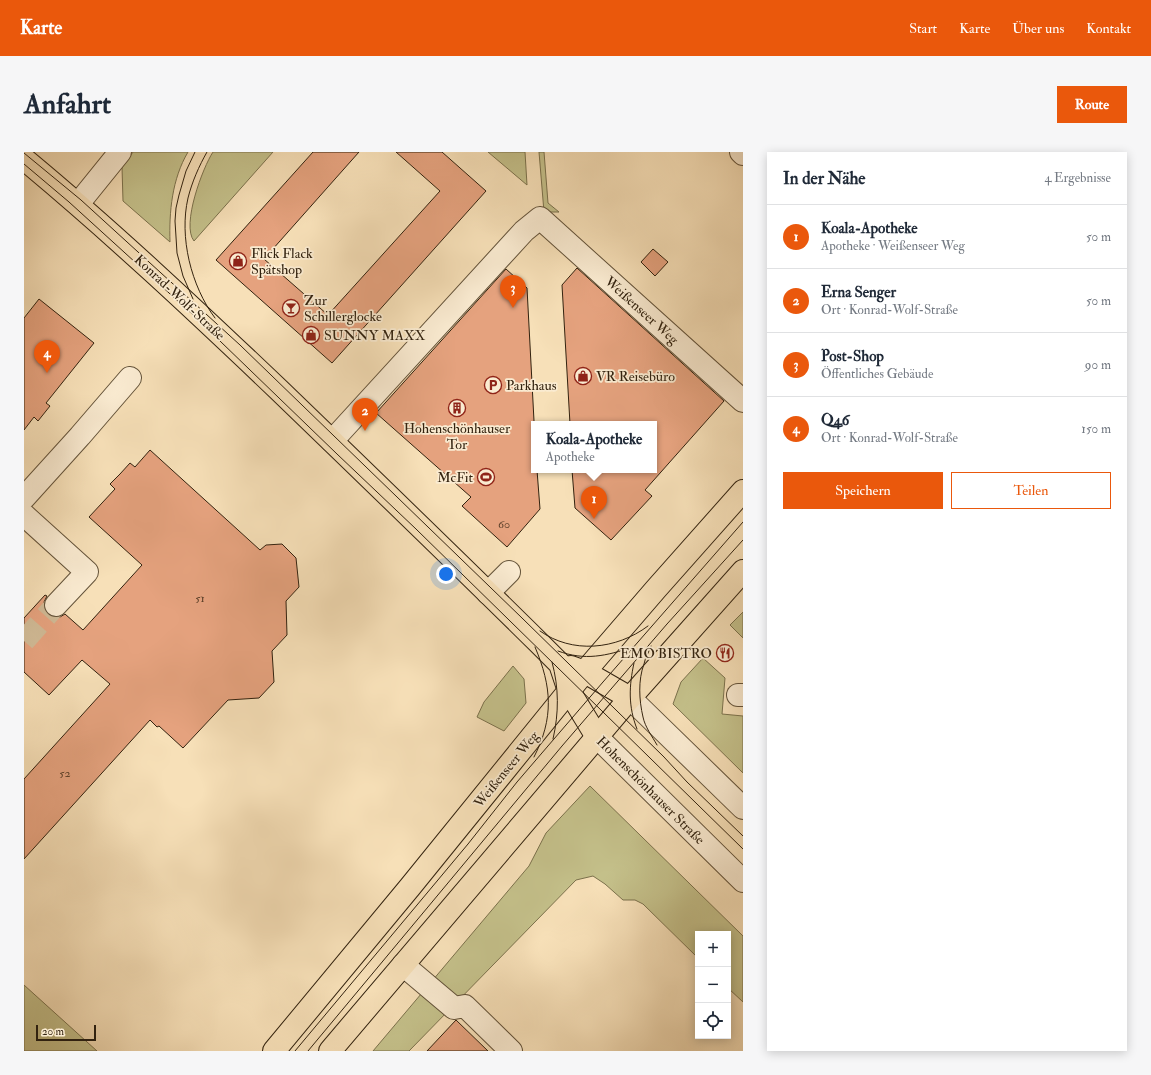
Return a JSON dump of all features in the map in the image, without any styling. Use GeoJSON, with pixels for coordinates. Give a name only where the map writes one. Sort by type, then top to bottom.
{"type":"FeatureCollection","features":[{"type":"Feature","properties":{"kind":"main road","name":"Konrad-Wolf-Straße"},"geometry":{"type":"LineString","coordinates":[[24,158],[78,204],[206,320],[560,664],[585,672]]}},
{"type":"Feature","properties":{"kind":"main road","name":"Weißenseer Weg"},"geometry":{"type":"LineString","coordinates":[[274,1051],[410,887],[569,691],[656,589],[743,491]]}},
{"type":"Feature","properties":{"kind":"main road"},"geometry":{"type":"LineString","coordinates":[[330,1051],[630,698],[743,571]]}},
{"type":"Feature","properties":{"kind":"main road","name":"Konrad-Wolf-Straße"},"geometry":{"type":"LineString","coordinates":[[560,664],[569,691]]}},
{"type":"Feature","properties":{"kind":"main road"},"geometry":{"type":"LineString","coordinates":[[585,672],[630,698]]}},
{"type":"Feature","properties":{"kind":"main road","name":"Hohenschönhauser Straße"},"geometry":{"type":"LineString","coordinates":[[569,691],[597,737]]}},
{"type":"Feature","properties":{"kind":"street"},"geometry":{"type":"LineString","coordinates":[[78,204],[120,152]]}},
{"type":"Feature","properties":{"kind":"street","name":"Weißenseer Weg"},"geometry":{"type":"LineString","coordinates":[[332,441],[524,231],[540,218],[743,401]]}},
{"type":"Feature","properties":{"kind":"street"},"geometry":{"type":"LineString","coordinates":[[24,498],[130,378]]}},
{"type":"Feature","properties":{"kind":"street"},"geometry":{"type":"LineString","coordinates":[[24,515],[87,572],[56,605]]}},
{"type":"Feature","properties":{"kind":"street"},"geometry":{"type":"LineString","coordinates":[[488,593],[509,572]]}},
{"type":"Feature","properties":{"kind":"street"},"geometry":{"type":"LineString","coordinates":[[630,698],[743,808]]}},
{"type":"Feature","properties":{"kind":"street","name":"Hohenschönhauser Straße"},"geometry":{"type":"LineString","coordinates":[[597,737],[743,881]]}},
{"type":"Feature","properties":{"kind":"street"},"geometry":{"type":"LineString","coordinates":[[403,965],[454,1008],[465,1006],[511,1051]]}},
{"type":"Feature","properties":{"kind":"shaded area"},"geometry":{"type":"Polygon","coordinates":[[[133,152],[188,152],[178,173],[175,184],[171,207],[170,242],[123,201],[122,167],[133,152]]]}},
{"type":"Feature","properties":{"kind":"shaded area"},"geometry":{"type":"Polygon","coordinates":[[[213,152],[273,152],[194,241],[191,233],[190,222],[192,210],[199,183],[213,152]]]}},
{"type":"Feature","properties":{"kind":"shaded area"},"geometry":{"type":"Polygon","coordinates":[[[488,152],[525,152],[527,185],[488,152]]]}},
{"type":"Feature","properties":{"kind":"shaded area"},"geometry":{"type":"Polygon","coordinates":[[[539,152],[544,152],[548,203],[559,212],[544,212],[539,152]]]}},
{"type":"Feature","properties":{"kind":"shaded area"},"geometry":{"type":"Polygon","coordinates":[[[743,612],[743,638],[730,625],[743,612]]]}},
{"type":"Feature","properties":{"kind":"shaded area"},"geometry":{"type":"Polygon","coordinates":[[[703,658],[725,678],[722,714],[743,716],[743,773],[673,704],[681,682],[703,658]]]}},
{"type":"Feature","properties":{"kind":"shaded area"},"geometry":{"type":"Polygon","coordinates":[[[513,666],[524,679],[526,703],[504,731],[477,717],[484,702],[513,666]]]}},
{"type":"Feature","properties":{"kind":"shaded area"},"geometry":{"type":"Polygon","coordinates":[[[590,786],[743,936],[743,1002],[731,991],[731,931],[695,931],[695,955],[643,904],[635,900],[623,900],[605,884],[593,876],[576,880],[409,1051],[373,1051],[529,866],[546,833],[590,786]]]}},
{"type":"Feature","properties":{"kind":"shaded area"},"geometry":{"type":"Polygon","coordinates":[[[24,985],[97,1051],[24,1051],[24,985]]]}},
{"type":"Feature","properties":{"kind":"building"},"geometry":{"type":"Polygon","coordinates":[[[313,152],[359,152],[264,259],[328,315],[440,191],[396,152],[442,152],[486,191],[332,363],[216,260],[313,152]]]}},
{"type":"Feature","properties":{"kind":"building"},"geometry":{"type":"Polygon","coordinates":[[[653,249],[668,262],[655,276],[641,262],[653,249]]]}},
{"type":"Feature","properties":{"kind":"building"},"geometry":{"type":"Polygon","coordinates":[[[577,268],[724,401],[645,490],[652,496],[611,540],[575,508],[572,473],[657,473],[657,421],[570,421],[562,285],[577,268]]]}},
{"type":"Feature","properties":{"kind":"building","name":"Hohenschönhauser Tor"},"geometry":{"type":"Polygon","coordinates":[[[506,269],[527,288],[534,421],[531,421],[531,473],[537,473],[540,509],[507,547],[462,506],[471,497],[376,413],[506,269]]]}},
{"type":"Feature","properties":{"kind":"building"},"geometry":{"type":"Polygon","coordinates":[[[39,299],[94,343],[46,403],[50,406],[38,421],[34,417],[24,430],[24,318],[39,299]]]}},
{"type":"Feature","properties":{"kind":"building"},"geometry":{"type":"Polygon","coordinates":[[[150,450],[260,550],[266,545],[282,544],[296,558],[299,587],[286,601],[287,635],[272,651],[274,682],[259,698],[228,700],[183,748],[159,726],[157,727],[150,720],[24,859],[24,779],[110,684],[82,660],[49,695],[24,672],[24,618],[45,595],[47,596],[44,602],[44,608],[47,614],[54,617],[60,617],[65,614],[83,630],[142,565],[89,517],[115,489],[110,484],[130,463],[135,467],[150,450]]]}},
{"type":"Feature","properties":{"kind":"building"},"geometry":{"type":"Polygon","coordinates":[[[456,1020],[488,1051],[427,1051],[456,1020]]]}},
{"type":"Feature","properties":{"kind":"tunnel"},"geometry":{"type":"LineString","coordinates":[[24,641],[56,605]]}},
{"type":"Feature","properties":{"kind":"tram line"},"geometry":{"type":"LineString","coordinates":[[193,299],[183,276],[177,253],[175,221],[179,195],[186,171],[195,152]]}},
{"type":"Feature","properties":{"kind":"tram line"},"geometry":{"type":"LineString","coordinates":[[207,152],[196,174],[188,198],[185,229],[189,261],[199,291],[215,318]]}},
{"type":"Feature","properties":{"kind":"tram line"},"geometry":{"type":"LineString","coordinates":[[24,153],[81,200],[240,345],[522,618],[743,836]]}},
{"type":"Feature","properties":{"kind":"tram line"},"geometry":{"type":"LineString","coordinates":[[24,164],[69,202],[191,313],[416,529],[743,849]]}},
{"type":"Feature","properties":{"kind":"tram line"},"geometry":{"type":"LineString","coordinates":[[295,1051],[468,844],[517,782],[743,522]]}},
{"type":"Feature","properties":{"kind":"tram line"},"geometry":{"type":"LineString","coordinates":[[308,1051],[562,746],[667,624],[743,540]]}},
{"type":"Feature","properties":{"kind":"tram line"},"geometry":{"type":"LineString","coordinates":[[540,631],[566,643],[580,646],[594,646],[622,640],[648,626]]}},
{"type":"Feature","properties":{"kind":"tram line"},"geometry":{"type":"LineString","coordinates":[[651,646],[642,670],[640,697],[644,721],[657,745]]}},
{"type":"Feature","properties":{"kind":"tram line"},"geometry":{"type":"LineString","coordinates":[[534,757],[545,729],[548,716],[545,676],[535,647]]}},
{"type":"Feature","properties":{"kind":"tram line"},"geometry":{"type":"LineString","coordinates":[[558,651],[586,657],[605,655],[633,647]]}},
{"type":"Feature","properties":{"kind":"tram line"},"geometry":{"type":"LineString","coordinates":[[552,662],[557,691],[556,720],[553,739]]}},
{"type":"Feature","properties":{"kind":"tram line"},"geometry":{"type":"LineString","coordinates":[[634,663],[630,696],[632,712],[637,729]]}},
{"type":"Feature","properties":{"kind":"place","name":"Flick Flack Spätshop"},"geometry":{"type":"Point","coordinates":[238,261]}},
{"type":"Feature","properties":{"kind":"place","name":"Zur Schillerglocke"},"geometry":{"type":"Point","coordinates":[291,308]}},
{"type":"Feature","properties":{"kind":"place","name":"Post-Shop"},"geometry":{"type":"Point","coordinates":[513,308]}},
{"type":"Feature","properties":{"kind":"place","name":"SUNNY MAXX"},"geometry":{"type":"Point","coordinates":[311,335]}},
{"type":"Feature","properties":{"kind":"place","name":"Q46"},"geometry":{"type":"Point","coordinates":[47,373]}},
{"type":"Feature","properties":{"kind":"place","name":"VR Reisebüro"},"geometry":{"type":"Point","coordinates":[583,376]}},
{"type":"Feature","properties":{"kind":"place","name":"Parkhaus"},"geometry":{"type":"Point","coordinates":[493,385]}},
{"type":"Feature","properties":{"kind":"place","name":"Hohenschönhauser Tor"},"geometry":{"type":"Point","coordinates":[457,408]}},
{"type":"Feature","properties":{"kind":"place","name":"Erna Senger"},"geometry":{"type":"Point","coordinates":[365,431]}},
{"type":"Feature","properties":{"kind":"place","name":"McFit"},"geometry":{"type":"Point","coordinates":[486,477]}},
{"type":"Feature","properties":{"kind":"place","name":"Koala-Apotheke"},"geometry":{"type":"Point","coordinates":[594,519]}},
{"type":"Feature","properties":{"kind":"place","name":"EMO BISTRO"},"geometry":{"type":"Point","coordinates":[725,653]}}]}
